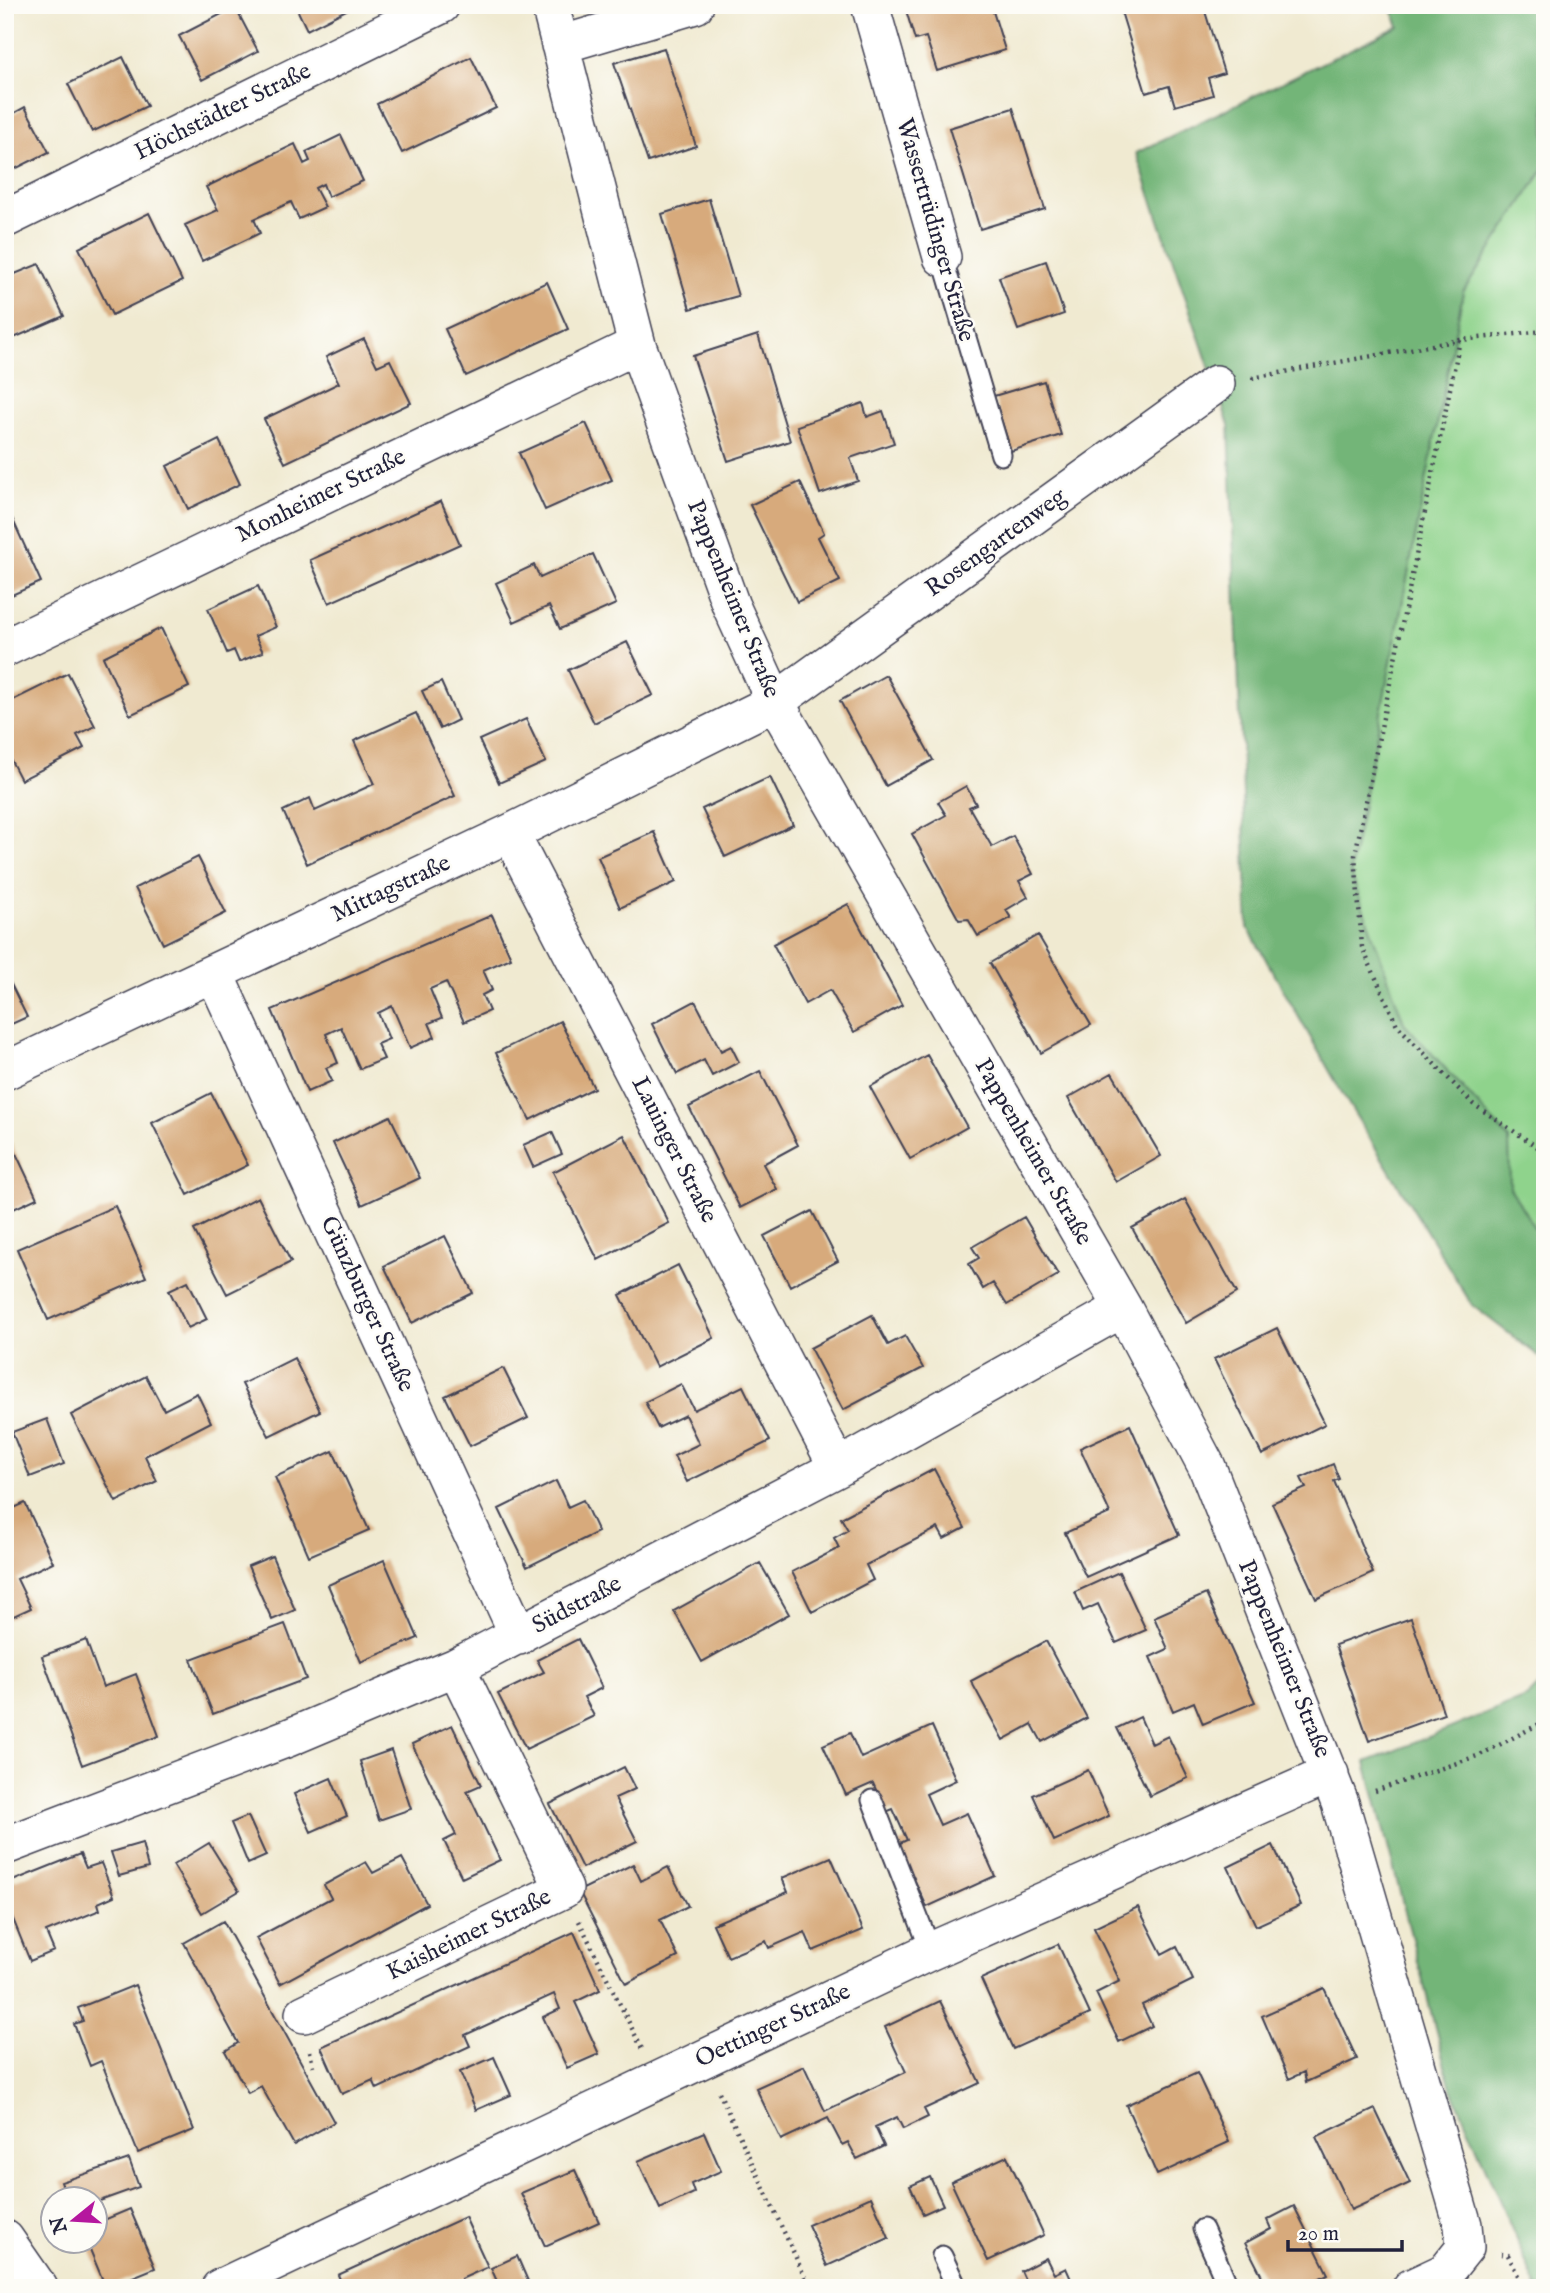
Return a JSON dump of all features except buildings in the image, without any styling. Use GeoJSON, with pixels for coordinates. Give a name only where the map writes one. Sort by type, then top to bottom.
{"type":"FeatureCollection","features":[{"type":"Feature","properties":{"kind":"street","name":"Höchstädter Straße"},"geometry":{"type":"LineString","coordinates":[[5,219],[441,5]]}},
{"type":"Feature","properties":{"kind":"street","name":"Pappenheimer Straße"},"geometry":{"type":"LineString","coordinates":[[550,5],[637,345],[731,606],[775,702],[1123,1308],[1207,1467],[1335,1789],[1463,2225],[1465,2247],[1452,2264],[1445,2272],[1412,2288]]}},
{"type":"Feature","properties":{"kind":"street"},"geometry":{"type":"LineString","coordinates":[[560,45],[695,5]]}},
{"type":"Feature","properties":{"kind":"street","name":"Wassertrüdinger Straße"},"geometry":{"type":"LineString","coordinates":[[870,5],[942,257]]}},
{"type":"Feature","properties":{"kind":"street","name":"Monheimer Straße"},"geometry":{"type":"LineString","coordinates":[[5,648],[637,345]]}},
{"type":"Feature","properties":{"kind":"street","name":"Rosengartenweg"},"geometry":{"type":"LineString","coordinates":[[775,702],[1216,384]]}},
{"type":"Feature","properties":{"kind":"street","name":"Mittagstraße"},"geometry":{"type":"LineString","coordinates":[[5,1071],[510,833],[775,702]]}},
{"type":"Feature","properties":{"kind":"street","name":"Lauinger Straße"},"geometry":{"type":"LineString","coordinates":[[510,833],[838,1468]]}},
{"type":"Feature","properties":{"kind":"street","name":"Günzburger Straße"},"geometry":{"type":"LineString","coordinates":[[214,973],[519,1636]]}},
{"type":"Feature","properties":{"kind":"street","name":"Südstraße"},"geometry":{"type":"LineString","coordinates":[[5,1846],[288,1738],[456,1667],[838,1468],[1123,1308]]}},
{"type":"Feature","properties":{"kind":"street","name":"Kaisheimer Straße"},"geometry":{"type":"LineString","coordinates":[[304,2014],[564,1889],[456,1667]]}},
{"type":"Feature","properties":{"kind":"street","name":"Oettinger Straße"},"geometry":{"type":"LineString","coordinates":[[220,2288],[931,1951],[1335,1789]]}},
{"type":"Feature","properties":{"kind":"street"},"geometry":{"type":"LineString","coordinates":[[5,2239],[39,2288]]}},
{"type":"Feature","properties":{"kind":"lane","name":"Wassertrüdinger Straße"},"geometry":{"type":"LineString","coordinates":[[942,257],[1001,455]]}},
{"type":"Feature","properties":{"kind":"lane"},"geometry":{"type":"LineString","coordinates":[[872,1800],[931,1951]]}},
{"type":"Feature","properties":{"kind":"lane"},"geometry":{"type":"LineString","coordinates":[[1203,2229],[1229,2288]]}},
{"type":"Feature","properties":{"kind":"lane"},"geometry":{"type":"LineString","coordinates":[[942,2256],[957,2288]]}},
{"type":"Feature","properties":{"kind":"path"},"geometry":{"type":"LineString","coordinates":[[1216,384],[1460,340],[1545,331]]}},
{"type":"Feature","properties":{"kind":"path"},"geometry":{"type":"LineString","coordinates":[[1460,340],[1355,855],[1362,947],[1397,1025],[1473,1104],[1545,1152]]}},
{"type":"Feature","properties":{"kind":"path"},"geometry":{"type":"LineString","coordinates":[[1335,1789],[1480,1755],[1545,1721]]}},
{"type":"Feature","properties":{"kind":"path"},"geometry":{"type":"LineString","coordinates":[[564,1889],[657,2081]]}},
{"type":"Feature","properties":{"kind":"path"},"geometry":{"type":"LineString","coordinates":[[704,2058],[810,2288]]}},
{"type":"Feature","properties":{"kind":"green space"},"geometry":{"type":"Polygon","coordinates":[[[1390,5],[1545,5],[1545,167],[1463,292],[1350,871],[1404,1023],[1509,1139],[1510,1188],[1545,1245],[1545,1361],[1472,1305],[1345,1098],[1248,928],[1229,425],[1136,153],[1399,26],[1390,5]]]}},
{"type":"Feature","properties":{"kind":"green space"},"geometry":{"type":"Polygon","coordinates":[[[1545,167],[1545,1245],[1510,1188],[1509,1139],[1404,1023],[1350,871],[1463,292],[1545,167]]]}},
{"type":"Feature","properties":{"kind":"green space"},"geometry":{"type":"Polygon","coordinates":[[[1545,1679],[1545,2288],[1537,2288],[1450,2085],[1366,1762],[1528,1697],[1545,1679]]]}}]}
